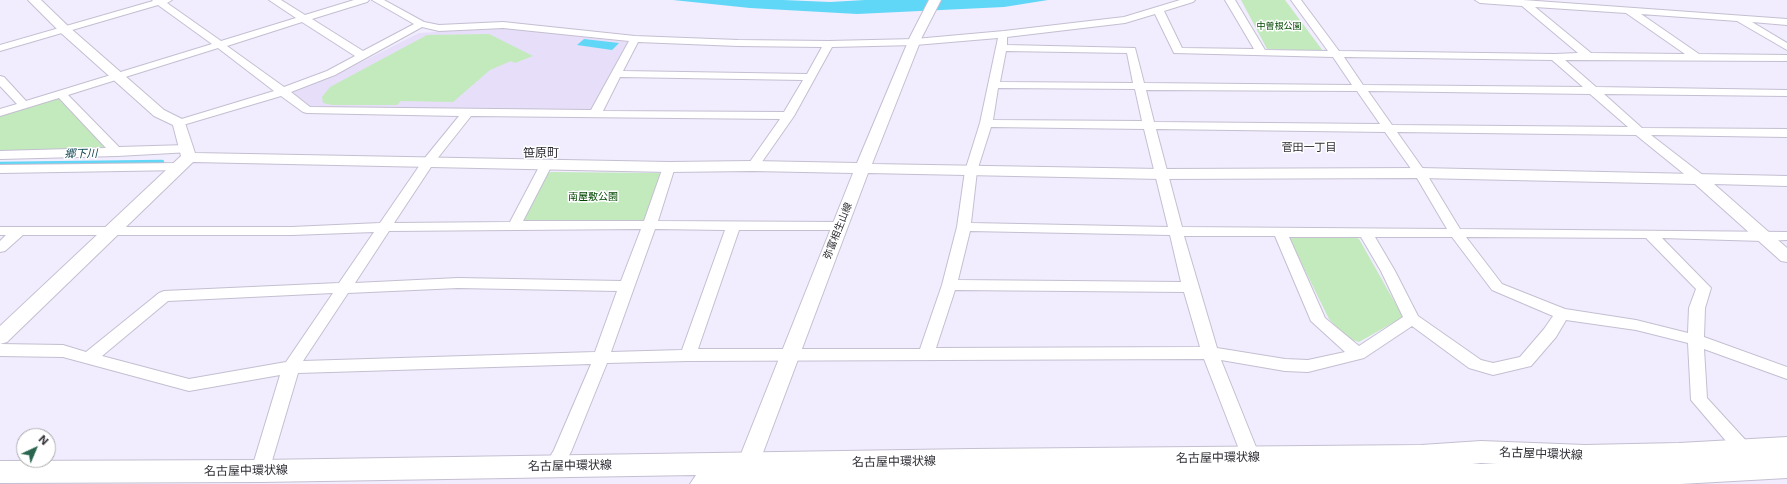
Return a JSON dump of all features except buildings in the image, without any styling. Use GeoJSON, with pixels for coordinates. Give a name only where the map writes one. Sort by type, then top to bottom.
{"type":"FeatureCollection","features":[{"type":"Feature","properties":{"kind":"main road","name":"名古屋中環状線"},"geometry":{"type":"LineString","coordinates":[[705,484],[744,474],[1251,457],[1421,456],[1482,452],[1585,456],[1679,454],[1787,448]]}},
{"type":"Feature","properties":{"kind":"main road","name":"名古屋中環状線"},"geometry":{"type":"LineString","coordinates":[[0,472],[260,471],[554,467],[935,483],[1410,480],[1634,475],[1787,467]]}},
{"type":"Feature","properties":{"kind":"street"},"geometry":{"type":"LineString","coordinates":[[34,0],[65,30],[159,113],[179,124],[284,91],[331,73],[421,24]]}},
{"type":"Feature","properties":{"kind":"street"},"geometry":{"type":"LineString","coordinates":[[274,0],[363,56]]}},
{"type":"Feature","properties":{"kind":"street"},"geometry":{"type":"LineString","coordinates":[[0,113],[364,0]]}},
{"type":"Feature","properties":{"kind":"street"},"geometry":{"type":"LineString","coordinates":[[377,0],[421,24],[439,28],[503,25],[635,39],[738,43],[829,44],[1004,34],[1125,20],[1190,0]]}},
{"type":"Feature","properties":{"kind":"street","name":"弥富相生山線"},"geometry":{"type":"LineString","coordinates":[[744,474],[840,226],[915,39],[935,0]]}},
{"type":"Feature","properties":{"kind":"street"},"geometry":{"type":"LineString","coordinates":[[1230,0],[1261,52]]}},
{"type":"Feature","properties":{"kind":"street"},"geometry":{"type":"LineString","coordinates":[[1296,0],[1420,173],[1456,233],[1498,287],[1562,314],[1636,325],[1696,340],[1787,373]]}},
{"type":"Feature","properties":{"kind":"street"},"geometry":{"type":"LineString","coordinates":[[1480,0],[1787,22]]}},
{"type":"Feature","properties":{"kind":"street"},"geometry":{"type":"LineString","coordinates":[[0,48],[162,1],[284,91],[307,110],[788,116]]}},
{"type":"Feature","properties":{"kind":"street"},"geometry":{"type":"LineString","coordinates":[[1524,3],[1588,56]]}},
{"type":"Feature","properties":{"kind":"street"},"geometry":{"type":"LineString","coordinates":[[1158,9],[1178,51],[1555,57],[1787,58]]}},
{"type":"Feature","properties":{"kind":"street"},"geometry":{"type":"LineString","coordinates":[[1628,10],[1696,57]]}},
{"type":"Feature","properties":{"kind":"street"},"geometry":{"type":"LineString","coordinates":[[1736,18],[1787,47]]}},
{"type":"Feature","properties":{"kind":"street"},"geometry":{"type":"LineString","coordinates":[[926,354],[949,285],[964,227],[971,171],[986,123],[1004,34]]}},
{"type":"Feature","properties":{"kind":"street"},"geometry":{"type":"LineString","coordinates":[[595,114],[635,39]]}},
{"type":"Feature","properties":{"kind":"street"},"geometry":{"type":"LineString","coordinates":[[753,166],[788,116],[829,44]]}},
{"type":"Feature","properties":{"kind":"street"},"geometry":{"type":"LineString","coordinates":[[1002,48],[1131,50],[1148,126],[1177,231],[1190,287],[1210,353],[1251,457]]}},
{"type":"Feature","properties":{"kind":"street"},"geometry":{"type":"LineString","coordinates":[[1555,57],[1639,131],[1699,180],[1787,257]]}},
{"type":"Feature","properties":{"kind":"street"},"geometry":{"type":"LineString","coordinates":[[615,74],[811,77]]}},
{"type":"Feature","properties":{"kind":"street"},"geometry":{"type":"LineString","coordinates":[[0,79],[24,105]]}},
{"type":"Feature","properties":{"kind":"street"},"geometry":{"type":"LineString","coordinates":[[993,85],[1787,93]]}},
{"type":"Feature","properties":{"kind":"street"},"geometry":{"type":"LineString","coordinates":[[61,94],[117,152]]}},
{"type":"Feature","properties":{"kind":"street"},"geometry":{"type":"LineString","coordinates":[[260,471],[291,368],[383,227],[428,162],[468,112]]}},
{"type":"Feature","properties":{"kind":"street"},"geometry":{"type":"LineString","coordinates":[[986,123],[1787,133]]}},
{"type":"Feature","properties":{"kind":"street"},"geometry":{"type":"LineString","coordinates":[[179,124],[185,158]]}},
{"type":"Feature","properties":{"kind":"street"},"geometry":{"type":"LineString","coordinates":[[0,155],[117,152],[185,158],[546,165],[669,167],[753,166],[1161,174],[1420,173],[1787,181]]}},
{"type":"Feature","properties":{"kind":"street"},"geometry":{"type":"LineString","coordinates":[[0,169],[185,158]]}},
{"type":"Feature","properties":{"kind":"street"},"geometry":{"type":"LineString","coordinates":[[0,337],[185,158]]}},
{"type":"Feature","properties":{"kind":"street"},"geometry":{"type":"LineString","coordinates":[[514,226],[546,165]]}},
{"type":"Feature","properties":{"kind":"street"},"geometry":{"type":"LineString","coordinates":[[554,467],[562,452],[601,358],[626,286],[644,241],[648,225],[669,167]]}},
{"type":"Feature","properties":{"kind":"street"},"geometry":{"type":"LineString","coordinates":[[0,231],[292,231],[383,227],[648,225],[733,227],[840,226]]}},
{"type":"Feature","properties":{"kind":"street"},"geometry":{"type":"LineString","coordinates":[[688,355],[733,227]]}},
{"type":"Feature","properties":{"kind":"street"},"geometry":{"type":"LineString","coordinates":[[964,227],[1177,231],[1787,236]]}},
{"type":"Feature","properties":{"kind":"street"},"geometry":{"type":"LineString","coordinates":[[0,248],[19,231]]}},
{"type":"Feature","properties":{"kind":"street"},"geometry":{"type":"LineString","coordinates":[[1280,232],[1319,321],[1358,354]]}},
{"type":"Feature","properties":{"kind":"street"},"geometry":{"type":"LineString","coordinates":[[1365,232],[1388,272],[1412,319],[1475,364],[1493,369],[1524,362],[1550,333],[1562,314]]}},
{"type":"Feature","properties":{"kind":"street"},"geometry":{"type":"LineString","coordinates":[[1650,234],[1704,288],[1697,308],[1696,340],[1699,400],[1744,450]]}},
{"type":"Feature","properties":{"kind":"street"},"geometry":{"type":"LineString","coordinates":[[89,358],[164,296],[458,283],[626,286]]}},
{"type":"Feature","properties":{"kind":"street"},"geometry":{"type":"LineString","coordinates":[[949,285],[1190,287]]}},
{"type":"Feature","properties":{"kind":"street"},"geometry":{"type":"LineString","coordinates":[[0,350],[63,351],[189,385],[291,368],[688,355],[1210,353],[1308,366],[1358,354],[1412,319]]}},
{"type":"Feature","properties":{"kind":"shaded area"},"geometry":{"type":"Polygon","coordinates":[[[504,28],[629,42],[593,109],[587,111],[311,107],[293,93],[296,90],[336,75],[419,33],[504,28]]]}},
{"type":"Feature","properties":{"kind":"green space","name":"中曽根公園"},"geometry":{"type":"Polygon","coordinates":[[[1241,0],[1285,0],[1323,51],[1267,49],[1241,0]]]}},
{"type":"Feature","properties":{"kind":"green space"},"geometry":{"type":"Polygon","coordinates":[[[489,34],[533,56],[515,63],[511,61],[490,70],[453,102],[401,101],[397,105],[332,105],[323,103],[322,97],[330,87],[427,35],[489,34]]]}},
{"type":"Feature","properties":{"kind":"green space"},"geometry":{"type":"Polygon","coordinates":[[[57,97],[106,149],[0,152],[0,115],[57,97]]]}},
{"type":"Feature","properties":{"kind":"green space","name":"南屋敷公園"},"geometry":{"type":"Polygon","coordinates":[[[551,172],[659,173],[662,176],[646,219],[639,222],[527,222],[523,220],[545,174],[551,172]]]}},
{"type":"Feature","properties":{"kind":"green space"},"geometry":{"type":"Polygon","coordinates":[[[1292,235],[1352,236],[1359,239],[1403,317],[1359,342],[1347,338],[1329,319],[1289,238],[1292,235]]]}},
{"type":"Feature","properties":{"kind":"water"},"geometry":{"type":"Polygon","coordinates":[[[673,0],[783,0],[830,2],[865,0],[1048,0],[1004,7],[857,14],[750,8],[673,0]]]}},
{"type":"Feature","properties":{"kind":"water"},"geometry":{"type":"Polygon","coordinates":[[[584,39],[619,43],[612,50],[577,45],[584,39]]]}},
{"type":"Feature","properties":{"kind":"waterway","name":"郷下川"},"geometry":{"type":"LineString","coordinates":[[0,164],[162,162]]}},
{"type":"Feature","properties":{"kind":"district","name":"菅田一丁目"},"geometry":{"type":"Point","coordinates":[1309,148]}},
{"type":"Feature","properties":{"kind":"district","name":"笹原町"},"geometry":{"type":"Point","coordinates":[541,153]}}]}
